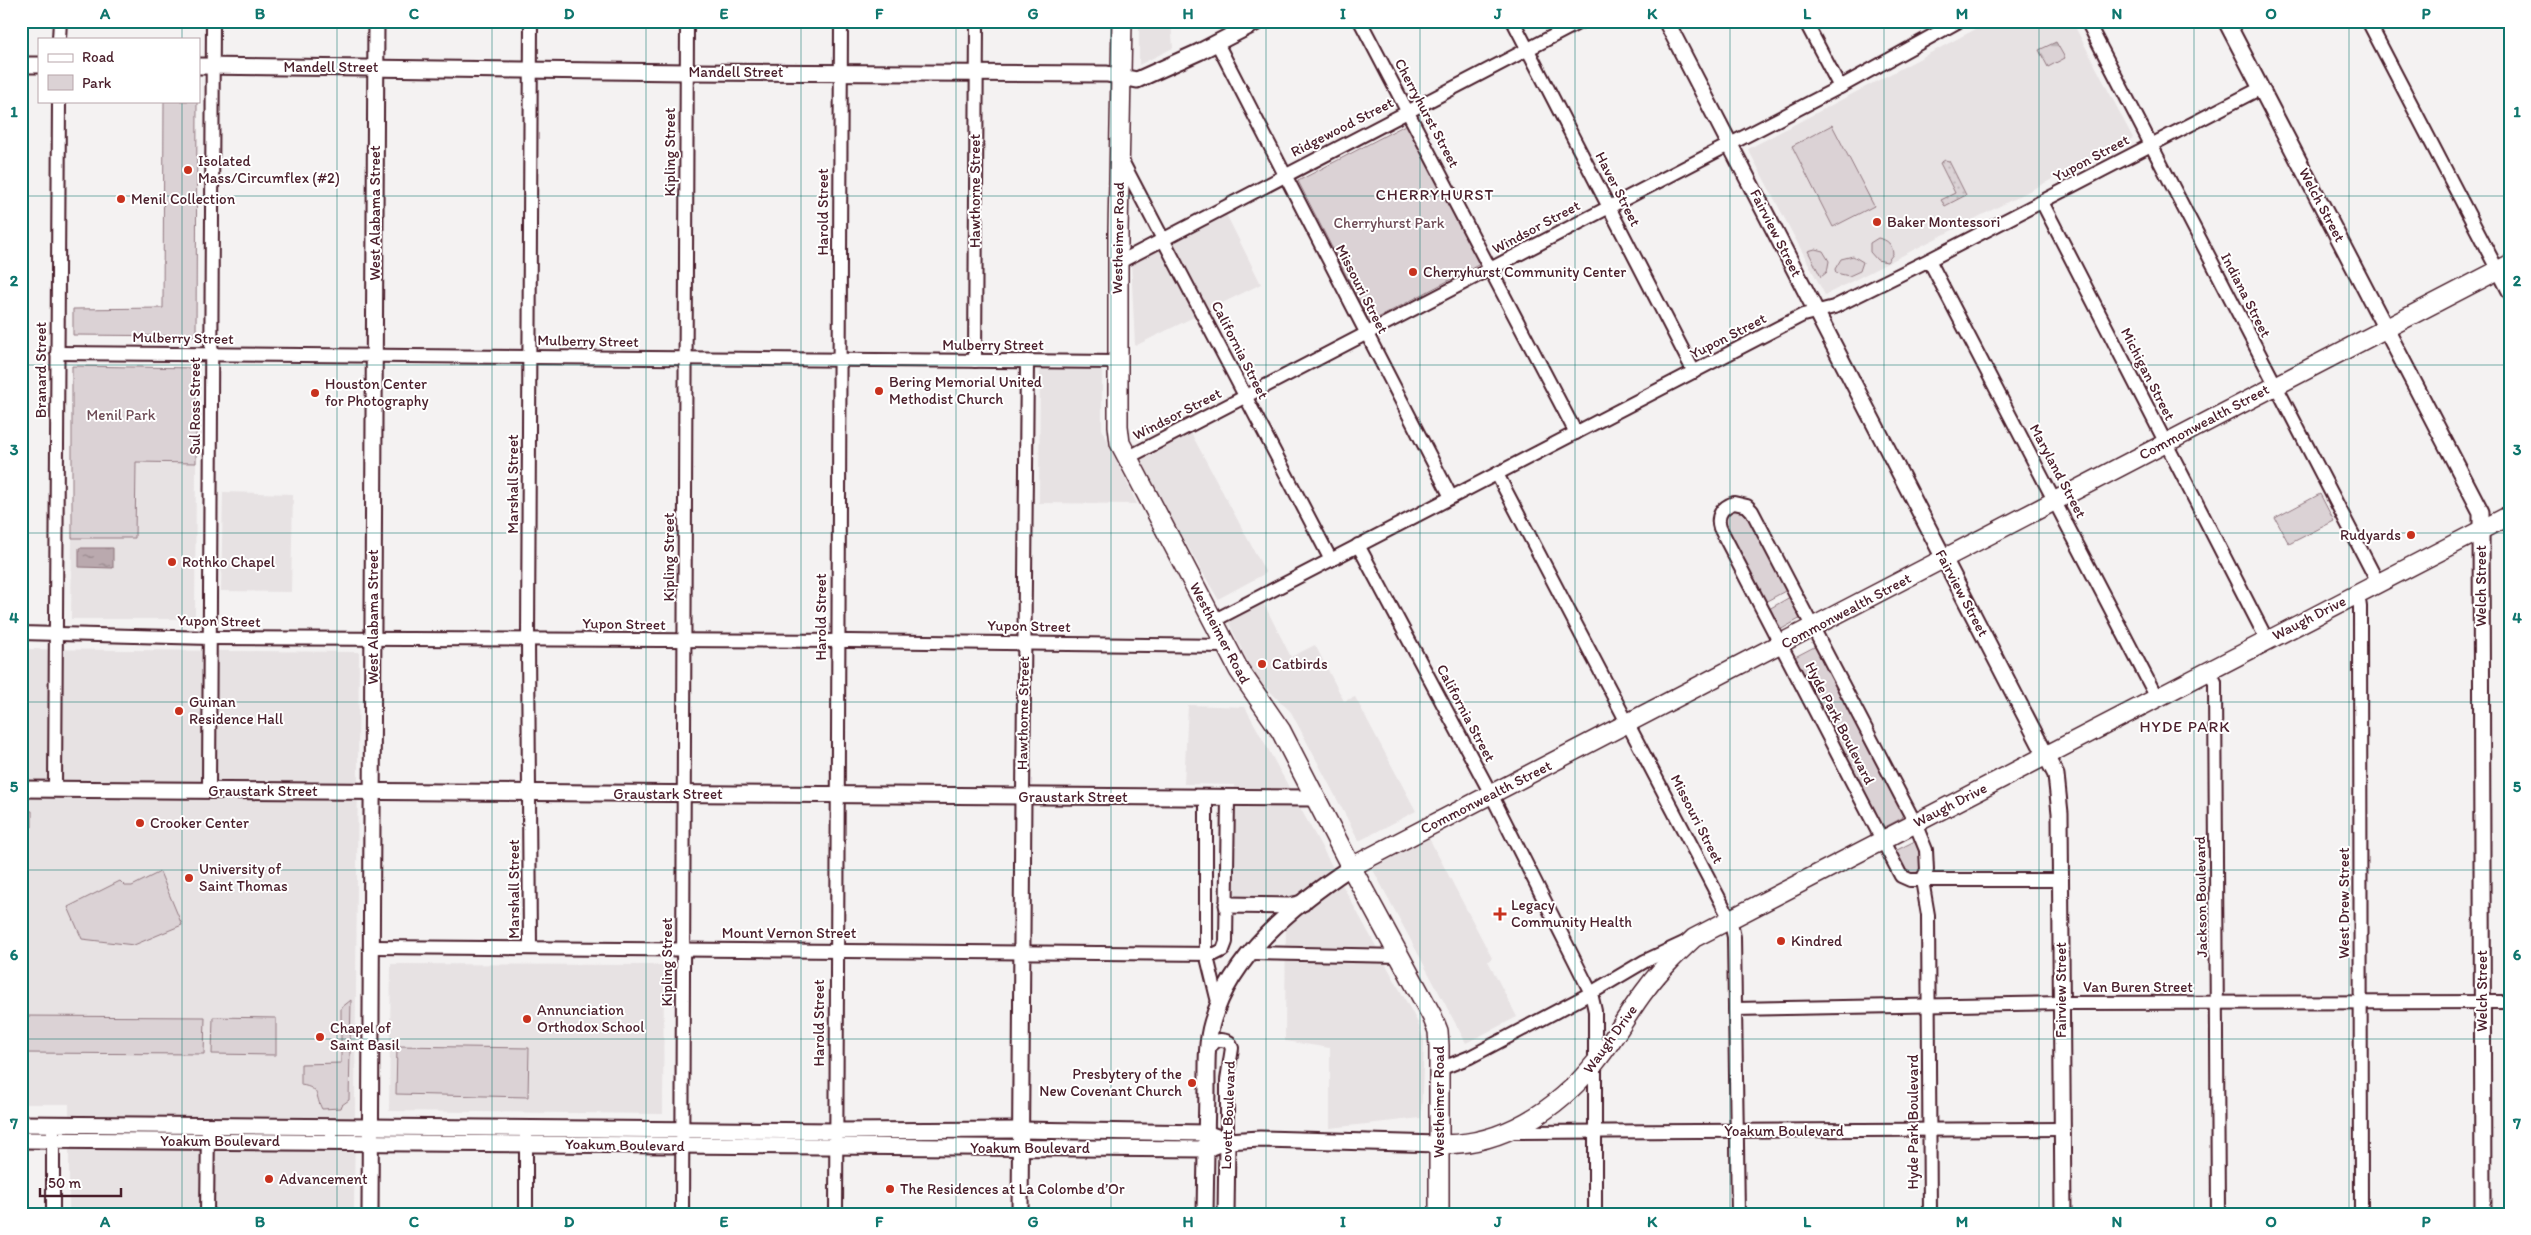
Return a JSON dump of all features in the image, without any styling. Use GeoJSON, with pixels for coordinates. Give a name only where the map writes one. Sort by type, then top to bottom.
{"type":"FeatureCollection","features":[{"type":"Feature","properties":{"kind":"main road","name":"Westheimer Road"},"geometry":{"type":"LineString","coordinates":[[1122,21],[1118,263],[1118,426],[1120,443],[1226,646],[1250,688],[1281,731],[1351,868],[1401,956],[1432,1016],[1438,1031],[1440,1069],[1439,1214]]}},
{"type":"Feature","properties":{"kind":"main road","name":"Commonwealth Street"},"geometry":{"type":"LineString","coordinates":[[1351,868],[1782,645],[2274,385],[2504,267]]}},
{"type":"Feature","properties":{"kind":"main road","name":"Waugh Drive"},"geometry":{"type":"LineString","coordinates":[[1440,1144],[1461,1144],[1506,1132],[1562,1097],[1595,1063],[1661,970],[1694,938],[2510,515]]}},
{"type":"Feature","properties":{"kind":"street"},"geometry":{"type":"LineString","coordinates":[[60,21],[60,38]]}},
{"type":"Feature","properties":{"kind":"street","name":"Sul Ross Street"},"geometry":{"type":"LineString","coordinates":[[209,790],[212,354],[206,66],[213,21]]}},
{"type":"Feature","properties":{"kind":"street","name":"West Alabama Street"},"geometry":{"type":"LineString","coordinates":[[370,1214],[376,21]]}},
{"type":"Feature","properties":{"kind":"street","name":"Marshall Street"},"geometry":{"type":"LineString","coordinates":[[530,947],[528,639],[532,21]]}},
{"type":"Feature","properties":{"kind":"street","name":"Kipling Street"},"geometry":{"type":"LineString","coordinates":[[682,1214],[687,21]]}},
{"type":"Feature","properties":{"kind":"street","name":"Harold Street"},"geometry":{"type":"LineString","coordinates":[[836,1214],[836,795],[841,21]]}},
{"type":"Feature","properties":{"kind":"street","name":"Hawthorne Street"},"geometry":{"type":"LineString","coordinates":[[974,361],[977,21]]}},
{"type":"Feature","properties":{"kind":"street","name":"Mandell Street"},"geometry":{"type":"LineString","coordinates":[[206,66],[376,67],[531,71],[1109,74],[1137,80],[1217,43],[1259,21]]}},
{"type":"Feature","properties":{"kind":"street","name":"Cherryhurst Street"},"geometry":{"type":"LineString","coordinates":[[1360,21],[1576,433]]}},
{"type":"Feature","properties":{"kind":"street","name":"Haver Street"},"geometry":{"type":"LineString","coordinates":[[1513,21],[1694,372]]}},
{"type":"Feature","properties":{"kind":"street","name":"Ridgewood Street"},"geometry":{"type":"LineString","coordinates":[[1118,263],[1582,21]]}},
{"type":"Feature","properties":{"kind":"street","name":"Fairview Street"},"geometry":{"type":"LineString","coordinates":[[1666,21],[1944,559],[2048,755],[2056,775],[2059,791],[2063,1214]]}},
{"type":"Feature","properties":{"kind":"street"},"geometry":{"type":"LineString","coordinates":[[1805,21],[1840,87]]}},
{"type":"Feature","properties":{"kind":"street","name":"Indiana Street"},"geometry":{"type":"LineString","coordinates":[[2087,21],[2378,583]]}},
{"type":"Feature","properties":{"kind":"street","name":"Welch Street"},"geometry":{"type":"LineString","coordinates":[[2226,21],[2481,512],[2483,1214]]}},
{"type":"Feature","properties":{"kind":"street"},"geometry":{"type":"LineString","coordinates":[[2368,21],[2504,267],[2510,294]]}},
{"type":"Feature","properties":{"kind":"street","name":"Windsor Street"},"geometry":{"type":"LineString","coordinates":[[1127,458],[1840,87],[1951,23]]}},
{"type":"Feature","properties":{"kind":"street","name":"Missouri Street"},"geometry":{"type":"LineString","coordinates":[[1217,43],[1452,497]]}},
{"type":"Feature","properties":{"kind":"street"},"geometry":{"type":"LineString","coordinates":[[21,65],[38,65]]}},
{"type":"Feature","properties":{"kind":"street","name":"Yupon Street"},"geometry":{"type":"LineString","coordinates":[[1213,621],[1803,315],[1834,307],[1929,260],[2261,88]]}},
{"type":"Feature","properties":{"kind":"street","name":"Branard Street"},"geometry":{"type":"LineString","coordinates":[[55,789],[59,102]]}},
{"type":"Feature","properties":{"kind":"street","name":"California Street"},"geometry":{"type":"LineString","coordinates":[[1119,155],[1331,560]]}},
{"type":"Feature","properties":{"kind":"street","name":"Michigan Street"},"geometry":{"type":"LineString","coordinates":[[2042,202],[2267,640]]}},
{"type":"Feature","properties":{"kind":"street","name":"Maryland Street"},"geometry":{"type":"LineString","coordinates":[[1929,260],[2157,698]]}},
{"type":"Feature","properties":{"kind":"street","name":"Mulberry Street"},"geometry":{"type":"LineString","coordinates":[[58,353],[1118,362]]}},
{"type":"Feature","properties":{"kind":"street","name":"Hawthorne Street"},"geometry":{"type":"LineString","coordinates":[[1020,1214],[1027,361]]}},
{"type":"Feature","properties":{"kind":"street","name":"Missouri Street"},"geometry":{"type":"LineString","coordinates":[[1497,474],[1730,919],[1734,937],[1738,1214]]}},
{"type":"Feature","properties":{"kind":"street","name":"Hyde Park Boulevard"},"geometry":{"type":"LineString","coordinates":[[1922,880],[1910,880],[1901,876],[1720,528],[1720,515],[1728,505],[1741,503],[1752,511],[1915,823],[1926,850],[1927,870],[1922,880],[1928,915],[1930,1214]]}},
{"type":"Feature","properties":{"kind":"street","name":"California Street"},"geometry":{"type":"LineString","coordinates":[[1358,546],[1491,794],[1591,993],[1595,1011],[1595,1214]]}},
{"type":"Feature","properties":{"kind":"street","name":"West Drew Street"},"geometry":{"type":"LineString","coordinates":[[2358,593],[2360,607],[2361,1214]]}},
{"type":"Feature","properties":{"kind":"street","name":"Yupon Street"},"geometry":{"type":"LineString","coordinates":[[21,633],[210,638],[373,637],[685,641],[1024,642],[1226,646]]}},
{"type":"Feature","properties":{"kind":"street","name":"Jackson Boulevard"},"geometry":{"type":"LineString","coordinates":[[2209,671],[2215,682],[2218,1214]]}},
{"type":"Feature","properties":{"kind":"street","name":"Graustark Street"},"geometry":{"type":"LineString","coordinates":[[21,789],[1316,798]]}},
{"type":"Feature","properties":{"kind":"street"},"geometry":{"type":"LineString","coordinates":[[1206,798],[1206,953],[1218,1002]]}},
{"type":"Feature","properties":{"kind":"street"},"geometry":{"type":"LineString","coordinates":[[1206,953],[1215,954],[1223,950],[1226,942],[1228,798]]}},
{"type":"Feature","properties":{"kind":"street","name":"Commonwealth Street"},"geometry":{"type":"LineString","coordinates":[[1218,1002],[1232,975],[1250,952],[1303,903],[1329,882],[1351,868]]}},
{"type":"Feature","properties":{"kind":"street"},"geometry":{"type":"LineString","coordinates":[[1922,880],[2060,880]]}},
{"type":"Feature","properties":{"kind":"street"},"geometry":{"type":"LineString","coordinates":[[1227,905],[1289,906],[1303,903]]}},
{"type":"Feature","properties":{"kind":"street"},"geometry":{"type":"LineString","coordinates":[[1440,1069],[1470,1057],[1591,993],[1645,961],[1694,938]]}},
{"type":"Feature","properties":{"kind":"street","name":"Mount Vernon Street"},"geometry":{"type":"LineString","coordinates":[[372,946],[1206,953]]}},
{"type":"Feature","properties":{"kind":"street"},"geometry":{"type":"LineString","coordinates":[[1250,952],[1401,956]]}},
{"type":"Feature","properties":{"kind":"street","name":"Lovett Boulevard"},"geometry":{"type":"LineString","coordinates":[[1205,1214],[1209,1048],[1211,1026],[1218,1002]]}},
{"type":"Feature","properties":{"kind":"street","name":"Van Buren Street"},"geometry":{"type":"LineString","coordinates":[[1735,1009],[1929,1007],[2061,1003],[2510,1002]]}},
{"type":"Feature","properties":{"kind":"street","name":"Lovett Boulevard"},"geometry":{"type":"LineString","coordinates":[[1209,1048],[1215,1041],[1222,1039],[1229,1042],[1232,1048],[1226,1080],[1226,1214]]}},
{"type":"Feature","properties":{"kind":"street","name":"Yoakum Boulevard"},"geometry":{"type":"LineString","coordinates":[[21,1124],[683,1129],[1020,1148],[1206,1149],[1227,1141]]}},
{"type":"Feature","properties":{"kind":"street"},"geometry":{"type":"LineString","coordinates":[[53,1124],[53,1214]]}},
{"type":"Feature","properties":{"kind":"street"},"geometry":{"type":"LineString","coordinates":[[207,1214],[208,1125]]}},
{"type":"Feature","properties":{"kind":"street"},"geometry":{"type":"LineString","coordinates":[[526,1127],[526,1214]]}},
{"type":"Feature","properties":{"kind":"street","name":"Yoakum Boulevard"},"geometry":{"type":"LineString","coordinates":[[1506,1132],[2062,1129]]}},
{"type":"Feature","properties":{"kind":"street","name":"Yoakum Boulevard"},"geometry":{"type":"LineString","coordinates":[[21,1140],[682,1146],[1020,1130],[1206,1133],[1227,1141],[1440,1144]]}},
{"type":"Feature","properties":{"kind":"shaded area"},"geometry":{"type":"Polygon","coordinates":[[[1139,21],[1171,21],[1173,48],[1139,65],[1139,21]]]}},
{"type":"Feature","properties":{"kind":"shaded area","name":"Baker Montessori"},"geometry":{"type":"Polygon","coordinates":[[[1991,21],[2072,21],[2133,138],[1825,295],[1748,149],[1991,21]]]}},
{"type":"Feature","properties":{"kind":"shaded area"},"geometry":{"type":"Polygon","coordinates":[[[1226,214],[1261,284],[1135,346],[1131,262],[1226,214]]]}},
{"type":"Feature","properties":{"kind":"shaded area"},"geometry":{"type":"Polygon","coordinates":[[[1040,366],[1102,366],[1102,429],[1137,504],[1039,503],[1040,366]]]}},
{"type":"Feature","properties":{"kind":"shaded area"},"geometry":{"type":"Polygon","coordinates":[[[1191,433],[1266,573],[1218,599],[1137,458],[1191,433]]]}},
{"type":"Feature","properties":{"kind":"shaded area","name":"Rothko Chapel"},"geometry":{"type":"Polygon","coordinates":[[[136,462],[196,463],[195,619],[71,619],[72,538],[135,538],[136,462]]]}},
{"type":"Feature","properties":{"kind":"shaded area","name":"Rothko Chapel"},"geometry":{"type":"Polygon","coordinates":[[[223,492],[293,494],[291,592],[221,591],[223,492]]]}},
{"type":"Feature","properties":{"kind":"shaded area"},"geometry":{"type":"Polygon","coordinates":[[[1262,600],[1291,657],[1315,645],[1344,701],[1355,697],[1416,811],[1359,841],[1291,712],[1255,677],[1227,619],[1262,600]]]}},
{"type":"Feature","properties":{"kind":"shaded area","name":"University of Saint Thomas"},"geometry":{"type":"Polygon","coordinates":[[[21,649],[359,652],[354,1214],[69,1214],[69,1104],[21,1104],[21,649]]]}},
{"type":"Feature","properties":{"kind":"shaded area"},"geometry":{"type":"Polygon","coordinates":[[[1188,705],[1245,707],[1418,1023],[1424,1041],[1421,1118],[1330,1128],[1330,1048],[1285,1041],[1286,900],[1235,898],[1234,785],[1184,784],[1188,705]]]}},
{"type":"Feature","properties":{"kind":"shaded area"},"geometry":{"type":"Polygon","coordinates":[[[1429,838],[1492,958],[1488,961],[1517,1017],[1466,1043],[1372,868],[1429,838]]]}},
{"type":"Feature","properties":{"kind":"shaded area","name":"Annunciation Orthodox School"},"geometry":{"type":"Polygon","coordinates":[[[391,964],[664,965],[663,1114],[389,1111],[391,964]]]}},
{"type":"Feature","properties":{"kind":"green space"},"geometry":{"type":"Polygon","coordinates":[[[2056,42],[2065,58],[2048,67],[2039,50],[2056,42]]]}},
{"type":"Feature","properties":{"kind":"green space"},"geometry":{"type":"Polygon","coordinates":[[[164,102],[197,102],[196,336],[73,335],[73,309],[163,308],[164,102]]]}},
{"type":"Feature","properties":{"kind":"green space","name":"Cherryhurst Park"},"geometry":{"type":"Polygon","coordinates":[[[1407,124],[1480,264],[1370,322],[1298,181],[1407,124]]]}},
{"type":"Feature","properties":{"kind":"green space"},"geometry":{"type":"Polygon","coordinates":[[[1832,125],[1874,206],[1833,227],[1792,146],[1832,125]]]}},
{"type":"Feature","properties":{"kind":"green space"},"geometry":{"type":"Polygon","coordinates":[[[1945,160],[1949,161],[1966,195],[1945,206],[1941,200],[1955,193],[1940,163],[1945,160]]]}},
{"type":"Feature","properties":{"kind":"green space"},"geometry":{"type":"Polygon","coordinates":[[[1878,238],[1887,241],[1892,248],[1893,254],[1887,262],[1877,260],[1870,252],[1870,243],[1878,238]]]}},
{"type":"Feature","properties":{"kind":"green space"},"geometry":{"type":"Polygon","coordinates":[[[1815,249],[1823,251],[1829,261],[1827,272],[1821,277],[1808,251],[1815,249]]]}},
{"type":"Feature","properties":{"kind":"green space"},"geometry":{"type":"Polygon","coordinates":[[[1853,256],[1863,262],[1860,271],[1849,276],[1836,273],[1835,269],[1841,259],[1853,256]]]}},
{"type":"Feature","properties":{"kind":"green space","name":"Menil Park"},"geometry":{"type":"Polygon","coordinates":[[[72,366],[196,368],[196,463],[136,462],[135,538],[72,538],[72,366]]]}},
{"type":"Feature","properties":{"kind":"green space"},"geometry":{"type":"Polygon","coordinates":[[[2320,494],[2334,521],[2289,544],[2275,518],[2320,494]]]}},
{"type":"Feature","properties":{"kind":"green space"},"geometry":{"type":"Polygon","coordinates":[[[1735,507],[1746,513],[1787,590],[1765,602],[1725,525],[1725,516],[1735,507]]]}},
{"type":"Feature","properties":{"kind":"green space"},"geometry":{"type":"Polygon","coordinates":[[[1790,597],[1801,618],[1780,630],[1769,609],[1790,597]]]}},
{"type":"Feature","properties":{"kind":"green space"},"geometry":{"type":"Polygon","coordinates":[[[1816,646],[1904,817],[1883,828],[1795,657],[1816,646]]]}},
{"type":"Feature","properties":{"kind":"green space"},"geometry":{"type":"Polygon","coordinates":[[[21,810],[32,811],[32,827],[21,826],[21,810]]]}},
{"type":"Feature","properties":{"kind":"green space"},"geometry":{"type":"Polygon","coordinates":[[[1917,840],[1922,851],[1921,872],[1906,873],[1895,851],[1917,840]]]}},
{"type":"Feature","properties":{"kind":"green space"},"geometry":{"type":"Polygon","coordinates":[[[160,872],[182,925],[134,945],[82,939],[68,907],[120,881],[125,886],[132,886],[160,872]]]}},
{"type":"Feature","properties":{"kind":"green space"},"geometry":{"type":"Polygon","coordinates":[[[351,1000],[349,1100],[341,1108],[322,1109],[315,1091],[312,1088],[301,1085],[301,1064],[341,1063],[341,1008],[351,1000]]]}},
{"type":"Feature","properties":{"kind":"green space"},"geometry":{"type":"Polygon","coordinates":[[[21,1016],[205,1017],[204,1054],[21,1053],[21,1016]]]}},
{"type":"Feature","properties":{"kind":"green space"},"geometry":{"type":"Polygon","coordinates":[[[213,1017],[276,1018],[276,1055],[212,1054],[213,1017]]]}},
{"type":"Feature","properties":{"kind":"green space"},"geometry":{"type":"Polygon","coordinates":[[[397,1046],[529,1048],[528,1097],[396,1094],[397,1046]]]}},
{"type":"Feature","properties":{"kind":"water"},"geometry":{"type":"Polygon","coordinates":[[[79,548],[113,548],[113,568],[79,567],[79,548]]]}},
{"type":"Feature","properties":{"kind":"place","name":"Isolated Mass/Circumflex (#2)"},"geometry":{"type":"Point","coordinates":[188,170]}},
{"type":"Feature","properties":{"kind":"place","name":"Menil Collection"},"geometry":{"type":"Point","coordinates":[121,199]}},
{"type":"Feature","properties":{"kind":"place","name":"Baker Montessori"},"geometry":{"type":"Point","coordinates":[1877,222]}},
{"type":"Feature","properties":{"kind":"place","name":"Cherryhurst Community Center"},"geometry":{"type":"Point","coordinates":[1413,272]}},
{"type":"Feature","properties":{"kind":"place","name":"Bering Memorial United Methodist Church"},"geometry":{"type":"Point","coordinates":[879,391]}},
{"type":"Feature","properties":{"kind":"place","name":"Houston Center for Photography"},"geometry":{"type":"Point","coordinates":[315,393]}},
{"type":"Feature","properties":{"kind":"place","name":"Rudyards"},"geometry":{"type":"Point","coordinates":[2411,535]}},
{"type":"Feature","properties":{"kind":"place","name":"Rothko Chapel"},"geometry":{"type":"Point","coordinates":[172,562]}},
{"type":"Feature","properties":{"kind":"place","name":"Catbirds"},"geometry":{"type":"Point","coordinates":[1262,664]}},
{"type":"Feature","properties":{"kind":"place","name":"Guinan Residence Hall"},"geometry":{"type":"Point","coordinates":[179,711]}},
{"type":"Feature","properties":{"kind":"place","name":"Crooker Center"},"geometry":{"type":"Point","coordinates":[140,823]}},
{"type":"Feature","properties":{"kind":"place","name":"University of Saint Thomas"},"geometry":{"type":"Point","coordinates":[189,878]}},
{"type":"Feature","properties":{"kind":"place","name":"Legacy Community Health"},"geometry":{"type":"Point","coordinates":[1500,914]}},
{"type":"Feature","properties":{"kind":"place","name":"Kindred"},"geometry":{"type":"Point","coordinates":[1781,941]}},
{"type":"Feature","properties":{"kind":"place","name":"Annunciation Orthodox School"},"geometry":{"type":"Point","coordinates":[527,1019]}},
{"type":"Feature","properties":{"kind":"place","name":"Chapel of Saint Basil"},"geometry":{"type":"Point","coordinates":[320,1037]}},
{"type":"Feature","properties":{"kind":"place","name":"Presbytery of the New Covenant Church"},"geometry":{"type":"Point","coordinates":[1192,1083]}},
{"type":"Feature","properties":{"kind":"place","name":"Advancement"},"geometry":{"type":"Point","coordinates":[269,1179]}},
{"type":"Feature","properties":{"kind":"place","name":"The Residences at La Colombe d’Or"},"geometry":{"type":"Point","coordinates":[890,1189]}},
{"type":"Feature","properties":{"kind":"district","name":"CHERRYHURST"},"geometry":{"type":"Point","coordinates":[1435,194]}},
{"type":"Feature","properties":{"kind":"district","name":"HYDE PARK"},"geometry":{"type":"Point","coordinates":[2185,726]}}]}
